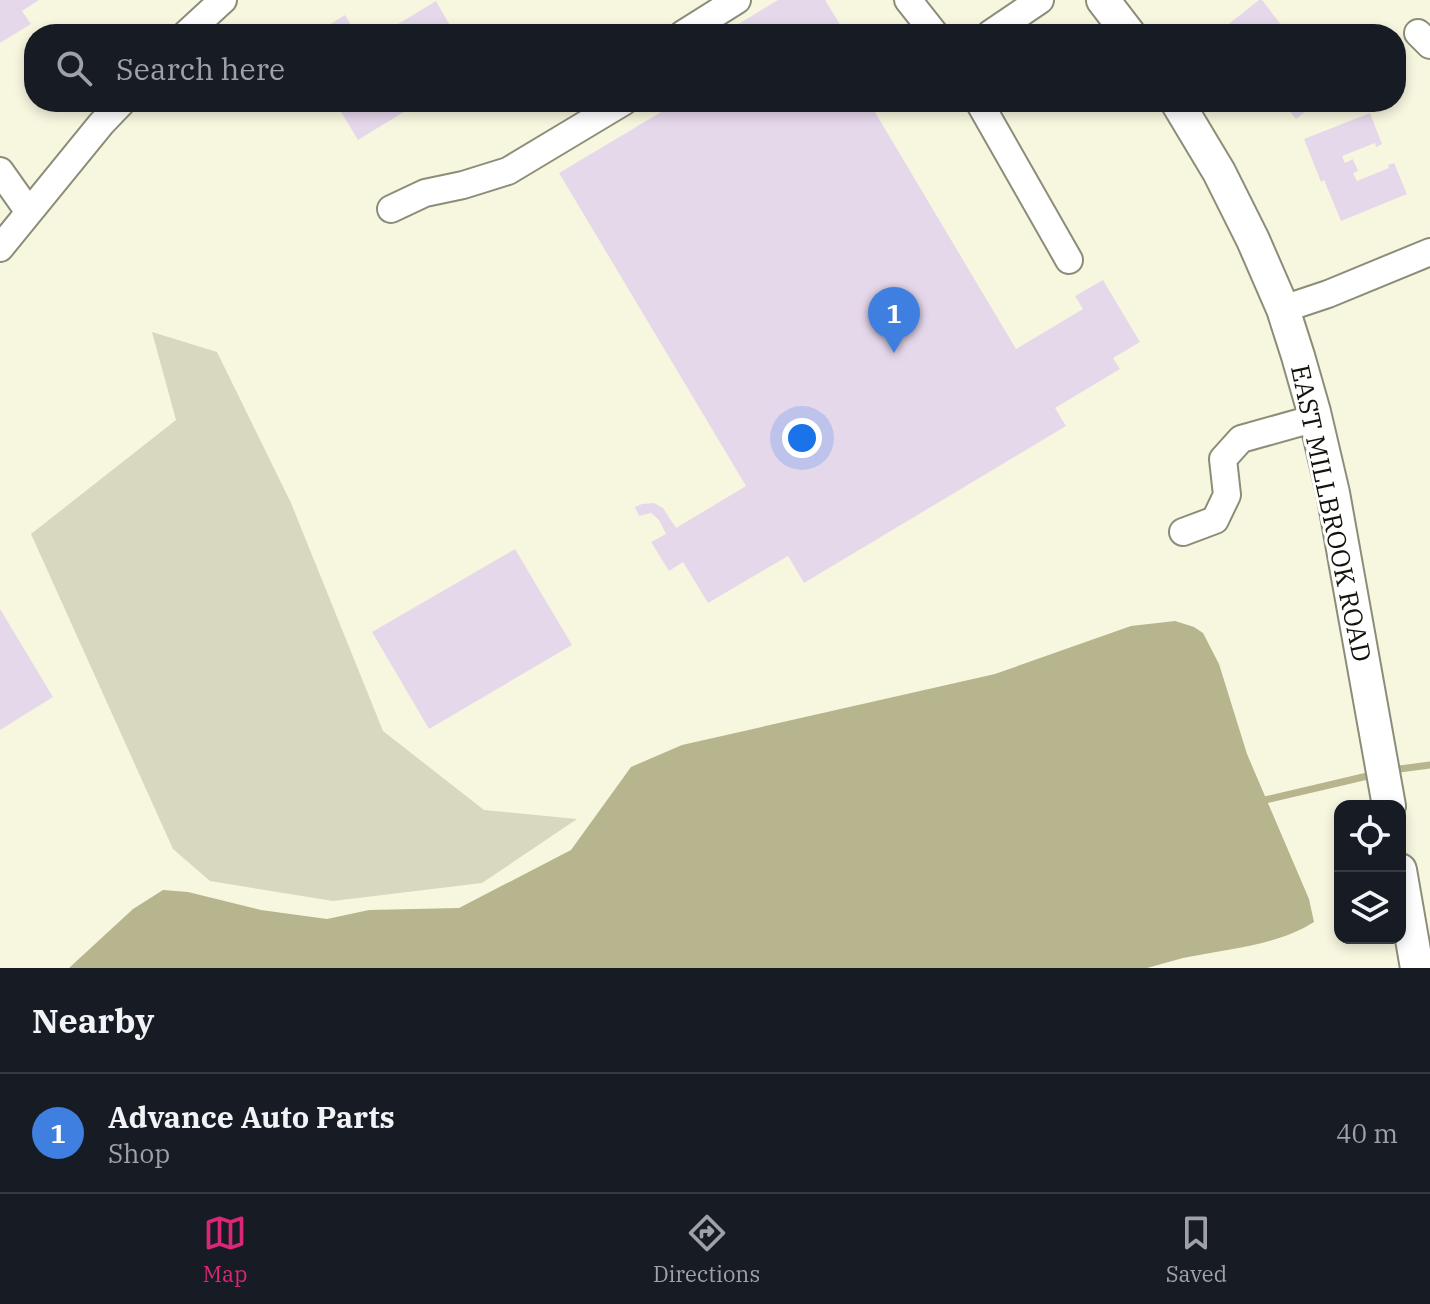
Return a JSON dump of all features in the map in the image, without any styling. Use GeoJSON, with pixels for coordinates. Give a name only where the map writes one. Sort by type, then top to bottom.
{"type":"FeatureCollection","features":[{"type":"Feature","properties":{"kind":"main road"},"geometry":{"type":"LineString","coordinates":[[1103,0],[1121,24]]}},
{"type":"Feature","properties":{"kind":"main road","name":"EAST MILLBROOK ROAD"},"geometry":{"type":"LineString","coordinates":[[1183,112],[1219,172],[1283,309],[1316,418],[1350,582],[1388,800]]}},
{"type":"Feature","properties":{"kind":"main road"},"geometry":{"type":"LineString","coordinates":[[1400,872],[1417,968]]}},
{"type":"Feature","properties":{"kind":"street"},"geometry":{"type":"LineString","coordinates":[[197,24],[223,0]]}},
{"type":"Feature","properties":{"kind":"street"},"geometry":{"type":"LineString","coordinates":[[699,24],[737,0]]}},
{"type":"Feature","properties":{"kind":"street"},"geometry":{"type":"LineString","coordinates":[[908,0],[927,24]]}},
{"type":"Feature","properties":{"kind":"street"},"geometry":{"type":"LineString","coordinates":[[1005,24],[1040,0]]}},
{"type":"Feature","properties":{"kind":"street"},"geometry":{"type":"LineString","coordinates":[[0,248],[112,112]]}},
{"type":"Feature","properties":{"kind":"street"},"geometry":{"type":"LineString","coordinates":[[391,209],[425,193],[508,171],[606,112]]}},
{"type":"Feature","properties":{"kind":"street"},"geometry":{"type":"LineString","coordinates":[[985,112],[1069,260]]}},
{"type":"Feature","properties":{"kind":"street"},"geometry":{"type":"LineString","coordinates":[[0,171],[29,212]]}},
{"type":"Feature","properties":{"kind":"street"},"geometry":{"type":"LineString","coordinates":[[1283,309],[1430,252]]}},
{"type":"Feature","properties":{"kind":"street"},"geometry":{"type":"LineString","coordinates":[[1183,532],[1215,520],[1227,495],[1223,459],[1241,439],[1316,418]]}},
{"type":"Feature","properties":{"kind":"green space"},"geometry":{"type":"Polygon","coordinates":[[[152,332],[217,352],[291,503],[383,731],[484,810],[577,819],[482,883],[333,901],[210,881],[173,849],[31,534],[176,420],[152,332]]]}},
{"type":"Feature","properties":{"kind":"shaded area"},"geometry":{"type":"Polygon","coordinates":[[[1175,621],[1203,633],[1219,664],[1247,754],[1309,899],[1314,922],[1284,936],[1147,968],[69,968],[133,909],[163,890],[188,892],[261,910],[327,919],[369,910],[459,908],[571,850],[631,767],[682,745],[995,674],[1131,626],[1175,621]]]}},
{"type":"Feature","properties":{"kind":"building"},"geometry":{"type":"Polygon","coordinates":[[[0,0],[39,0],[22,11],[31,24],[24,24],[24,28],[0,43],[0,0]]]}},
{"type":"Feature","properties":{"kind":"building"},"geometry":{"type":"Polygon","coordinates":[[[778,0],[825,0],[840,24],[738,24],[778,0]]]}},
{"type":"Feature","properties":{"kind":"building"},"geometry":{"type":"Polygon","coordinates":[[[1262,0],[1280,24],[1229,24],[1262,0]]]}},
{"type":"Feature","properties":{"kind":"building"},"geometry":{"type":"Polygon","coordinates":[[[436,1],[449,24],[398,24],[436,1]]]}},
{"type":"Feature","properties":{"kind":"building"},"geometry":{"type":"Polygon","coordinates":[[[345,15],[350,24],[330,24],[345,15]]]}},
{"type":"Feature","properties":{"kind":"building"},"geometry":{"type":"Polygon","coordinates":[[[341,112],[404,112],[358,140],[341,112]]]}},
{"type":"Feature","properties":{"kind":"building"},"geometry":{"type":"Polygon","coordinates":[[[661,112],[875,112],[1016,349],[1083,309],[1075,296],[1103,280],[1140,342],[1113,358],[1120,369],[1055,408],[1066,426],[804,583],[788,556],[708,603],[683,562],[669,571],[651,542],[666,534],[659,520],[651,513],[639,516],[635,507],[654,503],[663,508],[676,528],[746,486],[559,173],[661,112]]]}},
{"type":"Feature","properties":{"kind":"building"},"geometry":{"type":"Polygon","coordinates":[[[1290,112],[1305,112],[1296,119],[1290,112]]]}},
{"type":"Feature","properties":{"kind":"building"},"geometry":{"type":"Polygon","coordinates":[[[1370,113],[1382,144],[1376,147],[1375,143],[1342,156],[1345,163],[1353,159],[1358,171],[1353,173],[1357,181],[1394,163],[1407,194],[1341,221],[1304,139],[1370,113]]]}},
{"type":"Feature","properties":{"kind":"building"},"geometry":{"type":"Polygon","coordinates":[[[515,549],[572,645],[429,729],[372,632],[515,549]]]}},
{"type":"Feature","properties":{"kind":"building"},"geometry":{"type":"Polygon","coordinates":[[[0,609],[53,697],[0,730],[0,609]]]}},
{"type":"Feature","properties":{"kind":"waterway"},"geometry":{"type":"LineString","coordinates":[[1392,770],[1430,765]]}},
{"type":"Feature","properties":{"kind":"waterway"},"geometry":{"type":"LineString","coordinates":[[1265,800],[1376,774]]}},
{"type":"Feature","properties":{"kind":"place","name":"Advance Auto Parts"},"geometry":{"type":"Point","coordinates":[894,353]}}]}
